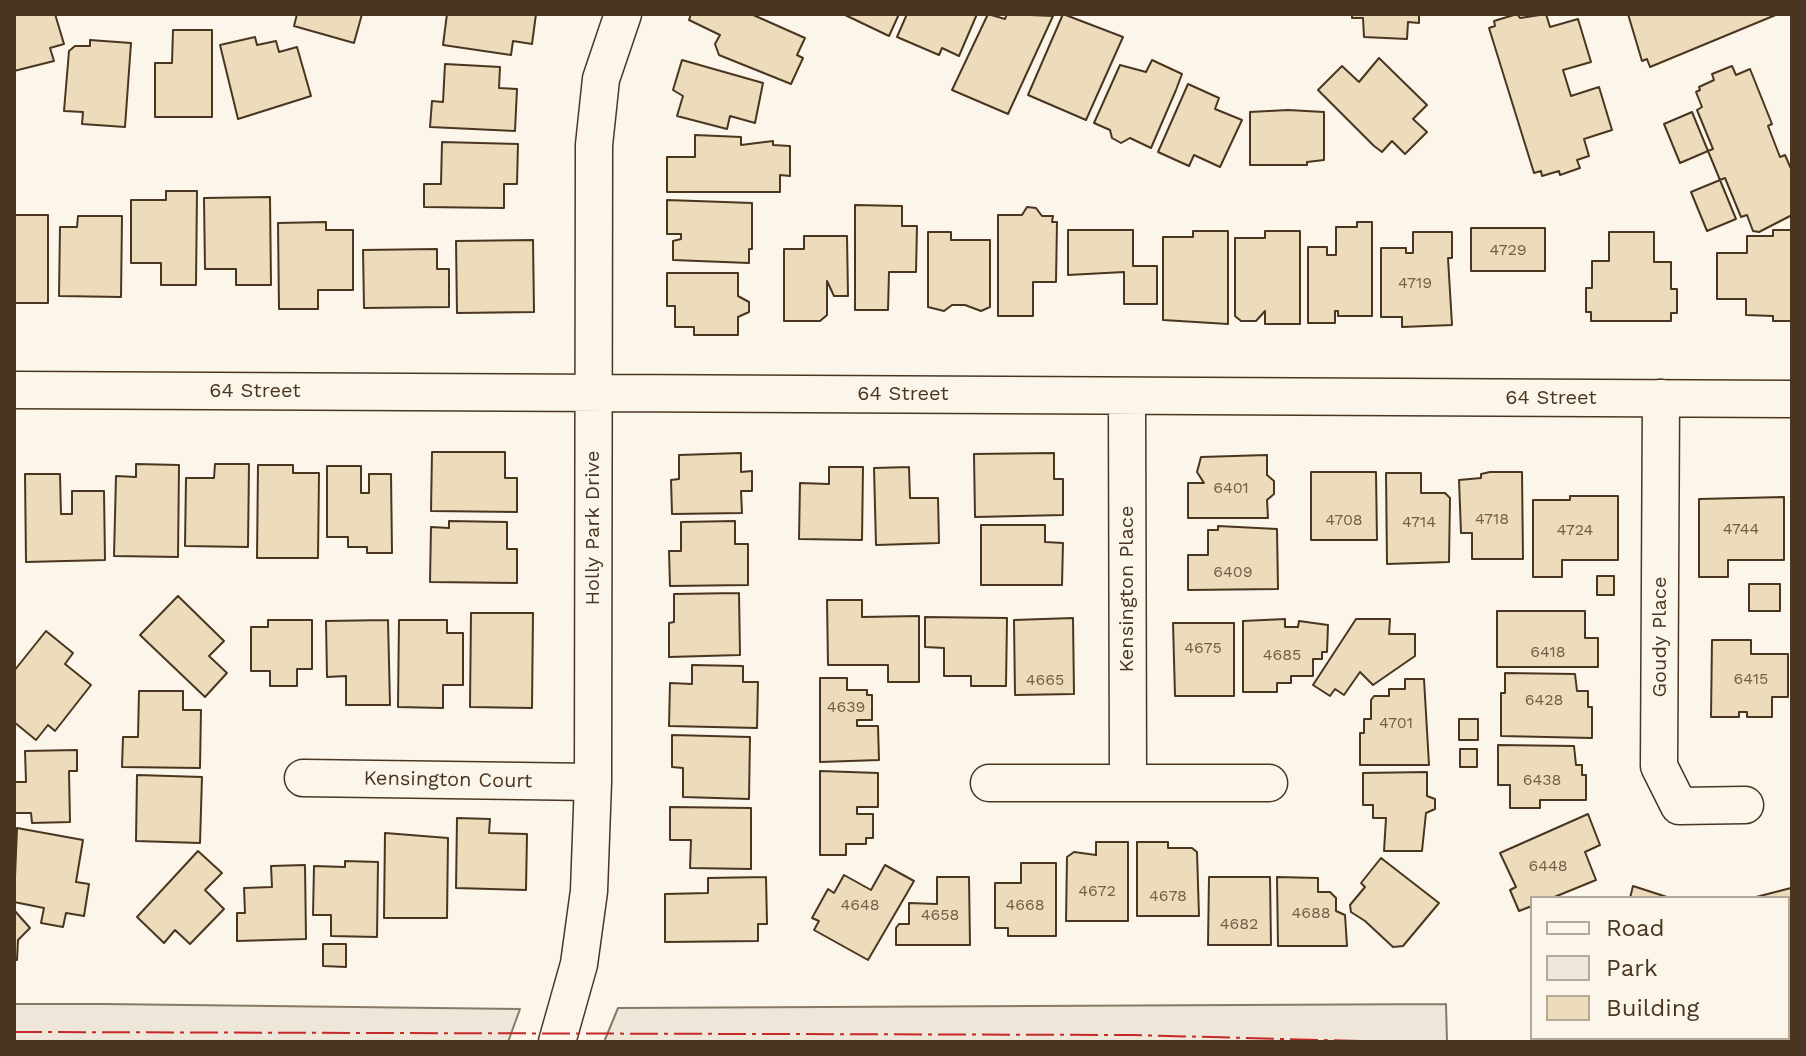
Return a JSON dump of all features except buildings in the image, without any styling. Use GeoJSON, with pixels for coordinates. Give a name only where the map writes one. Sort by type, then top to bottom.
{"type":"FeatureCollection","features":[{"type":"Feature","properties":{"kind":"street","name":"Holly Park Drive"},"geometry":{"type":"LineString","coordinates":[[557,1042],[581,949],[589,891],[593,782],[594,145],[601,79],[623,14]]}},
{"type":"Feature","properties":{"kind":"street","name":"64 Street"},"geometry":{"type":"LineString","coordinates":[[14,390],[1792,399]]}},
{"type":"Feature","properties":{"kind":"street","name":"Kensington Place"},"geometry":{"type":"LineString","coordinates":[[1127,396],[1128,783]]}},
{"type":"Feature","properties":{"kind":"street","name":"Goudy Place"},"geometry":{"type":"LineString","coordinates":[[1661,398],[1659,766],[1679,806],[1745,805]]}},
{"type":"Feature","properties":{"kind":"street","name":"Kensington Court"},"geometry":{"type":"LineString","coordinates":[[303,778],[593,782]]}},
{"type":"Feature","properties":{"kind":"street"},"geometry":{"type":"LineString","coordinates":[[989,783],[1269,783]]}},
{"type":"Feature","properties":{"kind":"green space"},"geometry":{"type":"Polygon","coordinates":[[[14,1004],[520,1009],[508,1042],[14,1042],[14,1004]]]}},
{"type":"Feature","properties":{"kind":"green space"},"geometry":{"type":"Polygon","coordinates":[[[1446,1004],[1447,1042],[604,1042],[618,1008],[1446,1004]]]}},
{"type":"Feature","properties":{"kind":"power"},"geometry":{"type":"LineString","coordinates":[[14,1032],[1133,1035],[1395,1042]]}}]}
